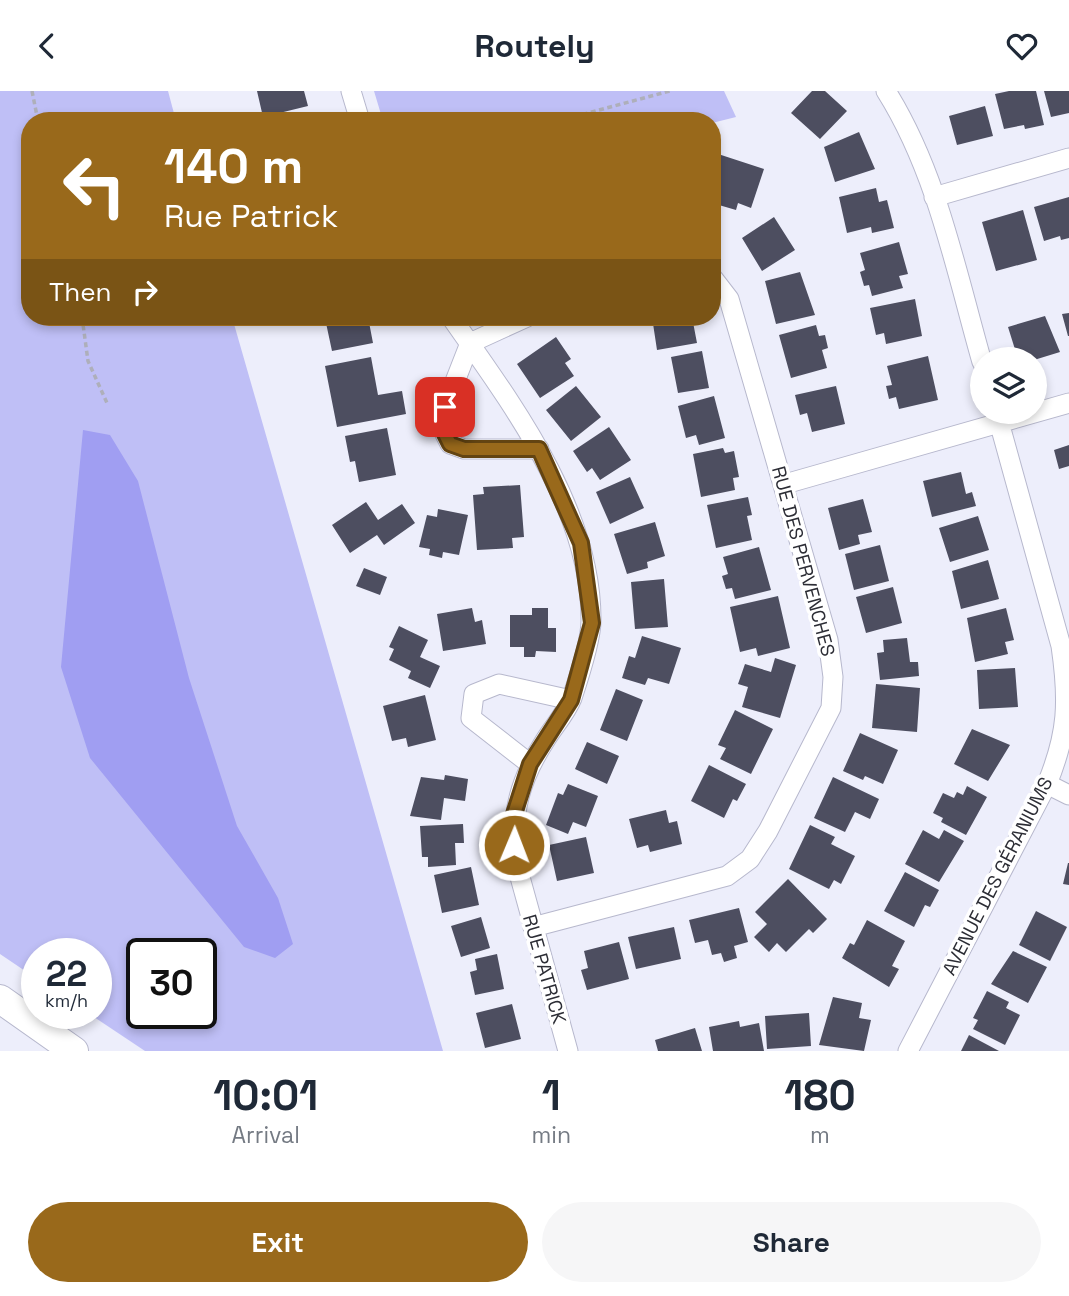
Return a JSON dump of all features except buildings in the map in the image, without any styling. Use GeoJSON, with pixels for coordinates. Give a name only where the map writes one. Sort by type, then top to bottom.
{"type":"FeatureCollection","features":[{"type":"Feature","properties":{"kind":"street"},"geometry":{"type":"LineString","coordinates":[[351,91],[357,112]]}},
{"type":"Feature","properties":{"kind":"street"},"geometry":{"type":"LineString","coordinates":[[886,91],[906,123],[934,197],[978,347]]}},
{"type":"Feature","properties":{"kind":"street"},"geometry":{"type":"LineString","coordinates":[[934,197],[1069,158]]}},
{"type":"Feature","properties":{"kind":"street","name":"RUE DES PERVENCHES"},"geometry":{"type":"LineString","coordinates":[[533,927],[727,876],[750,859],[768,831],[831,708],[833,677],[828,640],[785,484],[729,299],[721,289]]}},
{"type":"Feature","properties":{"kind":"street","name":"RUE PATRICK"},"geometry":{"type":"LineString","coordinates":[[458,326],[539,449],[581,543],[592,623],[571,700],[530,764],[514,814],[513,831],[515,859],[568,1051]]}},
{"type":"Feature","properties":{"kind":"street"},"geometry":{"type":"LineString","coordinates":[[507,326],[470,343],[445,407],[442,428],[450,444],[464,449],[539,449]]}},
{"type":"Feature","properties":{"kind":"street"},"geometry":{"type":"LineString","coordinates":[[1047,407],[1069,403]]}},
{"type":"Feature","properties":{"kind":"street"},"geometry":{"type":"LineString","coordinates":[[785,484],[972,424]]}},
{"type":"Feature","properties":{"kind":"street","name":"AVENUE DES GÉRANIUMS"},"geometry":{"type":"LineString","coordinates":[[908,1051],[1047,784],[1062,746],[1068,685],[1061,646],[999,424]]}},
{"type":"Feature","properties":{"kind":"street"},"geometry":{"type":"LineString","coordinates":[[530,764],[471,718],[474,694],[499,684],[571,700]]}},
{"type":"Feature","properties":{"kind":"street"},"geometry":{"type":"LineString","coordinates":[[1047,784],[1069,795]]}},
{"type":"Feature","properties":{"kind":"street"},"geometry":{"type":"LineString","coordinates":[[0,999],[74,1051]]}},
{"type":"Feature","properties":{"kind":"path"},"geometry":{"type":"LineString","coordinates":[[32,91],[36,112]]}},
{"type":"Feature","properties":{"kind":"path"},"geometry":{"type":"LineString","coordinates":[[592,112],[670,91]]}},
{"type":"Feature","properties":{"kind":"path"},"geometry":{"type":"LineString","coordinates":[[83,326],[88,361],[107,403]]}},
{"type":"Feature","properties":{"kind":"shaded area"},"geometry":{"type":"Polygon","coordinates":[[[0,91],[168,91],[174,112],[21,112],[21,326],[235,326],[443,1051],[145,1051],[112,1029],[112,938],[21,938],[21,968],[0,954],[0,91]]]}},
{"type":"Feature","properties":{"kind":"shaded area"},"geometry":{"type":"Polygon","coordinates":[[[374,91],[724,91],[736,117],[721,121],[721,112],[380,112],[374,91]]]}},
{"type":"Feature","properties":{"kind":"shaded area"},"geometry":{"type":"Polygon","coordinates":[[[83,430],[110,435],[138,481],[189,678],[237,826],[278,898],[293,944],[275,958],[244,947],[90,758],[61,667],[83,430]]]}},
{"type":"Feature","properties":{"kind":"route"},"geometry":{"type":"LineString","coordinates":[[445,407],[442,428],[450,444],[464,449],[539,449],[581,543],[592,623],[571,700],[530,764],[514,814],[514,845]]}}]}
